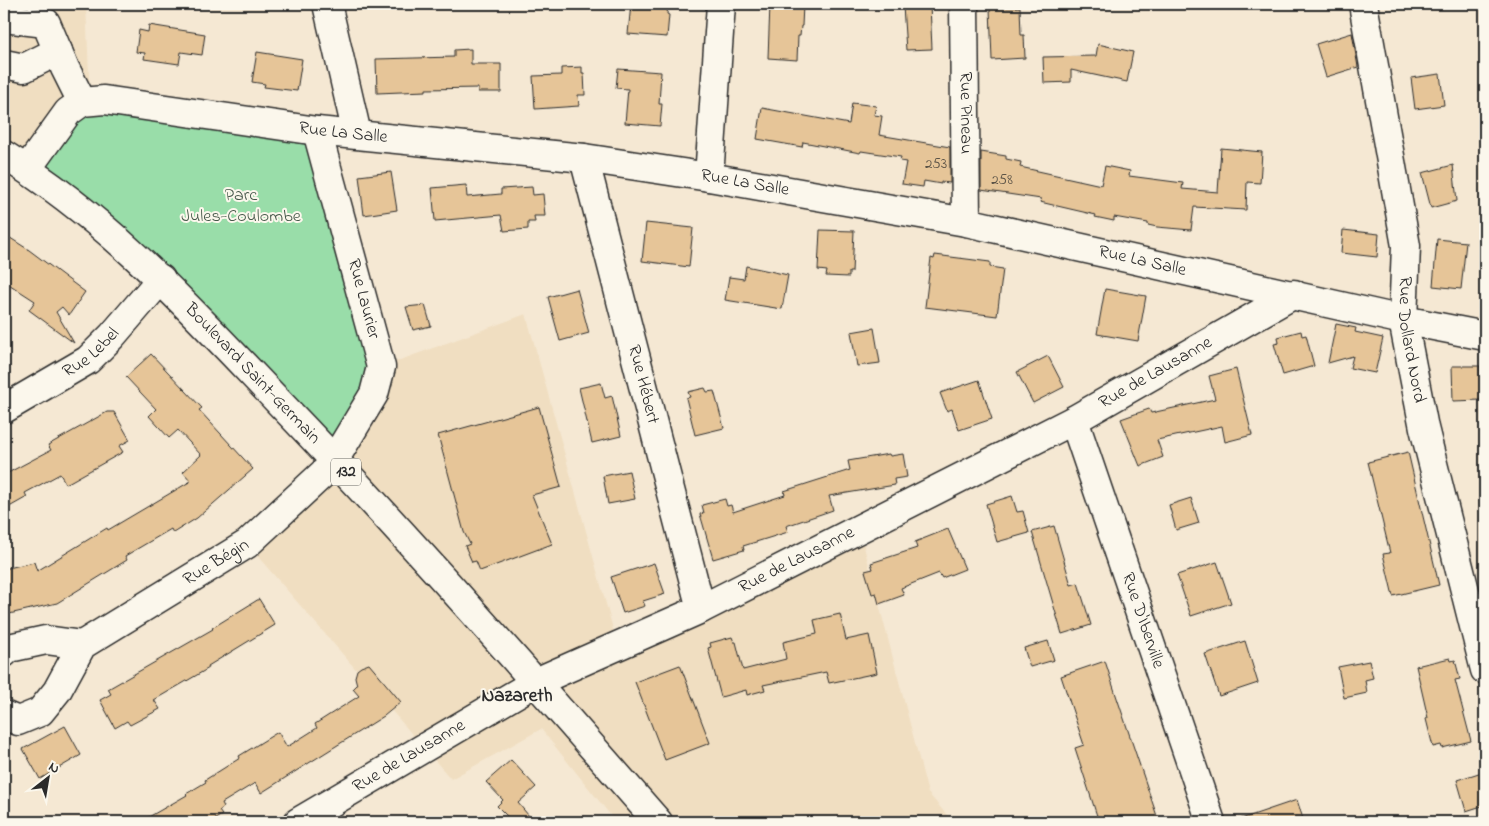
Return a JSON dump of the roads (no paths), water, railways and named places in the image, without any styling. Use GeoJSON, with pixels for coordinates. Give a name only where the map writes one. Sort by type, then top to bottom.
{"type":"FeatureCollection","features":[{"type":"Feature","properties":{"kind":"street"},"geometry":{"type":"LineString","coordinates":[[326,4],[358,134]]}},
{"type":"Feature","properties":{"kind":"street"},"geometry":{"type":"LineString","coordinates":[[709,177],[721,4]]}},
{"type":"Feature","properties":{"kind":"street","name":"Rue Pineau"},"geometry":{"type":"LineString","coordinates":[[964,4],[966,222]]}},
{"type":"Feature","properties":{"kind":"street","name":"Rue Dollard Nord"},"geometry":{"type":"LineString","coordinates":[[1363,4],[1406,246],[1403,320],[1424,428],[1485,670]]}},
{"type":"Feature","properties":{"kind":"street"},"geometry":{"type":"LineString","coordinates":[[4,18],[46,23],[82,102],[68,112],[27,169]]}},
{"type":"Feature","properties":{"kind":"street"},"geometry":{"type":"LineString","coordinates":[[4,64],[24,68],[58,51]]}},
{"type":"Feature","properties":{"kind":"street","name":"Rue La Salle"},"geometry":{"type":"LineString","coordinates":[[82,102],[104,100],[317,130],[584,158],[709,177],[966,222],[1294,294],[1403,320],[1485,336]]}},
{"type":"Feature","properties":{"kind":"street","name":"Rue Laurier"},"geometry":{"type":"LineString","coordinates":[[317,130],[382,367],[374,394],[335,461]]}},
{"type":"Feature","properties":{"kind":"street","name":"Boulevard Saint-Germain"},"geometry":{"type":"LineString","coordinates":[[4,155],[27,169],[89,215],[161,279],[335,461],[536,682],[658,822]]}},
{"type":"Feature","properties":{"kind":"street","name":"Rue Hébert"},"geometry":{"type":"LineString","coordinates":[[584,158],[701,610]]}},
{"type":"Feature","properties":{"kind":"street","name":"Rue Lebel"},"geometry":{"type":"LineString","coordinates":[[4,409],[88,360],[112,336],[161,279]]}},
{"type":"Feature","properties":{"kind":"street","name":"Rue de Lausanne"},"geometry":{"type":"LineString","coordinates":[[298,822],[536,682],[701,610],[1074,420],[1294,294]]}},
{"type":"Feature","properties":{"kind":"street","name":"Rue D'Iberville"},"geometry":{"type":"LineString","coordinates":[[1074,420],[1211,822]]}},
{"type":"Feature","properties":{"kind":"street","name":"Rue Bégin"},"geometry":{"type":"LineString","coordinates":[[82,645],[247,544],[335,461]]}},
{"type":"Feature","properties":{"kind":"street"},"geometry":{"type":"LineString","coordinates":[[4,653],[9,648],[46,640],[82,645],[58,690],[40,712],[18,721],[4,715]]}},
{"type":"Feature","properties":{"kind":"district","name":"Nazareth"},"geometry":{"type":"Point","coordinates":[517,696]}},
{"type":"Feature","properties":{"kind":"park label","name":"Parc Jules-Coulombe"},"geometry":{"type":"Point","coordinates":[241,206]}}]}
